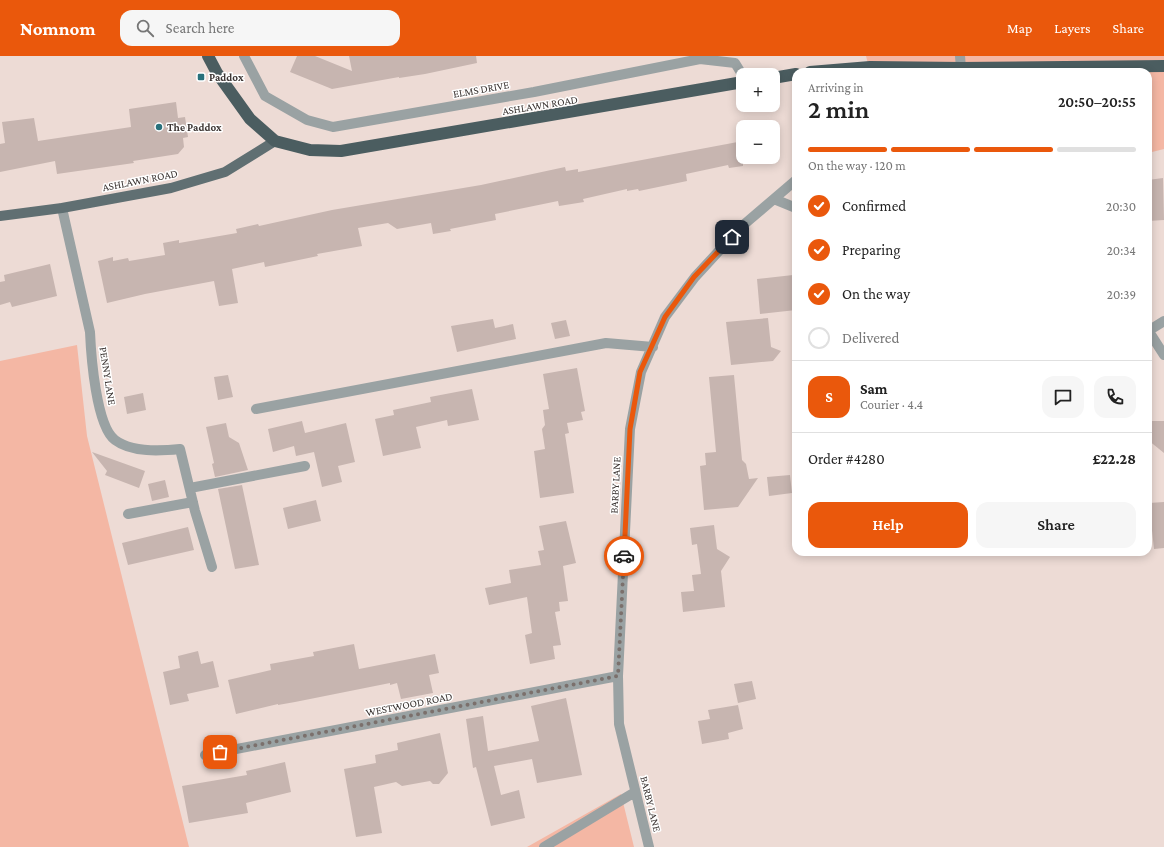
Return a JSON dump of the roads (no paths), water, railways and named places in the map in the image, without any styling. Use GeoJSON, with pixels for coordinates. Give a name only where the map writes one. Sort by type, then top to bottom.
{"type":"FeatureCollection","features":[{"type":"Feature","properties":{"kind":"highway"},"geometry":{"type":"LineString","coordinates":[[208,56],[217,73],[250,120],[275,141]]}},
{"type":"Feature","properties":{"kind":"highway"},"geometry":{"type":"LineString","coordinates":[[1126,68],[1164,66]]}},
{"type":"Feature","properties":{"kind":"highway"},"geometry":{"type":"LineString","coordinates":[[859,68],[961,68]]}},
{"type":"Feature","properties":{"kind":"highway"},"geometry":{"type":"LineString","coordinates":[[780,77],[792,75]]}},
{"type":"Feature","properties":{"kind":"highway","name":"ASHLAWN ROAD"},"geometry":{"type":"LineString","coordinates":[[275,141],[310,150],[341,151],[736,83]]}},
{"type":"Feature","properties":{"kind":"main road","name":"ASHLAWN ROAD"},"geometry":{"type":"LineString","coordinates":[[0,216],[62,208],[171,188],[225,172],[275,141]]}},
{"type":"Feature","properties":{"kind":"street","name":"ELMS DRIVE"},"geometry":{"type":"LineString","coordinates":[[244,56],[265,96],[307,120],[333,127],[534,92],[700,59],[735,63],[738,68]]}},
{"type":"Feature","properties":{"kind":"street"},"geometry":{"type":"LineString","coordinates":[[960,56],[961,68]]}},
{"type":"Feature","properties":{"kind":"street","name":"BARBY LANE"},"geometry":{"type":"LineString","coordinates":[[649,847],[619,724],[618,676],[630,429],[640,372],[653,347],[665,317],[694,277],[741,227],[792,183]]}},
{"type":"Feature","properties":{"kind":"street"},"geometry":{"type":"LineString","coordinates":[[774,199],[792,206]]}},
{"type":"Feature","properties":{"kind":"street","name":"PENNY LANE"},"geometry":{"type":"LineString","coordinates":[[62,208],[90,332],[91,352],[98,402],[106,426],[114,439],[123,445],[160,452],[180,449],[194,507],[212,567]]}},
{"type":"Feature","properties":{"kind":"street"},"geometry":{"type":"LineString","coordinates":[[1152,328],[1164,321]]}},
{"type":"Feature","properties":{"kind":"street"},"geometry":{"type":"LineString","coordinates":[[1152,336],[1164,355]]}},
{"type":"Feature","properties":{"kind":"street"},"geometry":{"type":"LineString","coordinates":[[256,409],[606,343],[653,347]]}},
{"type":"Feature","properties":{"kind":"street"},"geometry":{"type":"LineString","coordinates":[[190,488],[305,466]]}},
{"type":"Feature","properties":{"kind":"street"},"geometry":{"type":"LineString","coordinates":[[128,514],[194,507]]}},
{"type":"Feature","properties":{"kind":"street","name":"WESTWOOD ROAD"},"geometry":{"type":"LineString","coordinates":[[205,755],[618,676]]}},
{"type":"Feature","properties":{"kind":"street"},"geometry":{"type":"LineString","coordinates":[[544,847],[636,792]]}},
{"type":"Feature","properties":{"kind":"place","name":"Paddox"},"geometry":{"type":"Point","coordinates":[201,77]}},
{"type":"Feature","properties":{"kind":"place","name":"The Paddox"},"geometry":{"type":"Point","coordinates":[159,127]}}]}
